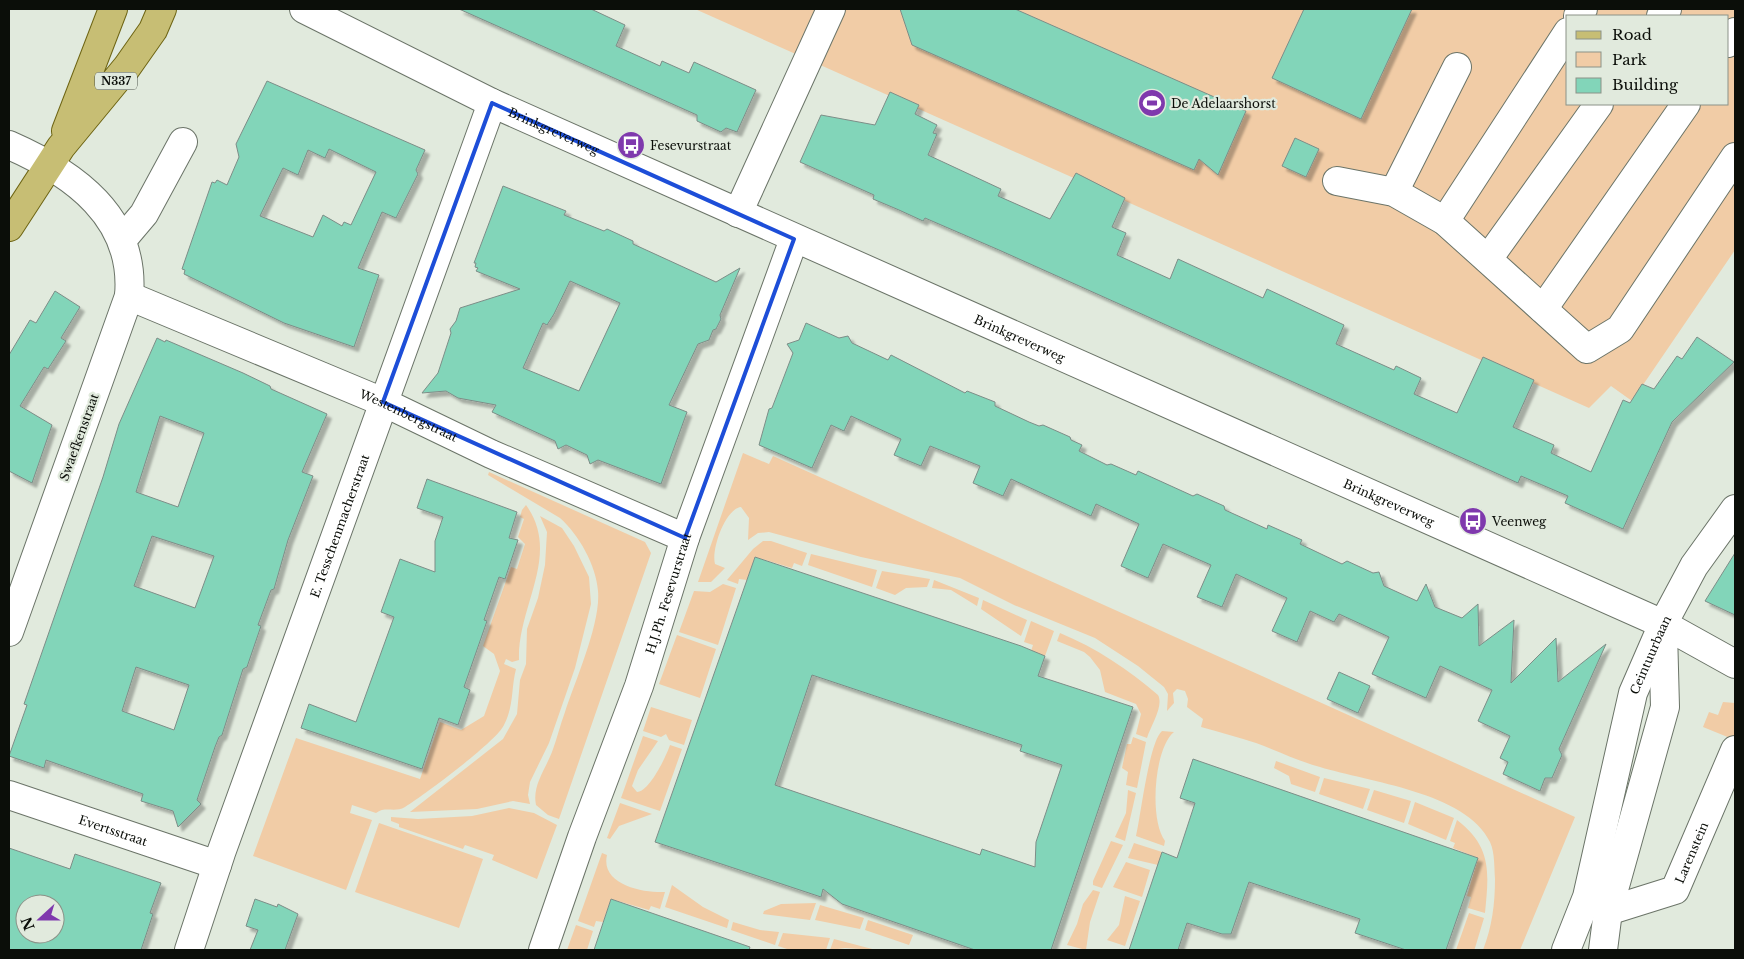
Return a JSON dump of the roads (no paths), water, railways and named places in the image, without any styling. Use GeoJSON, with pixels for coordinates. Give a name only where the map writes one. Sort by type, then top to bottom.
{"type":"FeatureCollection","features":[{"type":"Feature","properties":{"kind":"main road","name":"N337"},"geometry":{"type":"LineString","coordinates":[[56,156],[114,9]]}},
{"type":"Feature","properties":{"kind":"main road","name":"N337"},"geometry":{"type":"LineString","coordinates":[[9,227],[56,156],[127,67],[153,30],[162,9]]}},
{"type":"Feature","properties":{"kind":"street","name":"Brinkgreverweg"},"geometry":{"type":"LineString","coordinates":[[304,9],[492,103],[1663,624],[1735,664]]}},
{"type":"Feature","properties":{"kind":"street"},"geometry":{"type":"LineString","coordinates":[[738,213],[831,9]]}},
{"type":"Feature","properties":{"kind":"street"},"geometry":{"type":"LineString","coordinates":[[1445,221],[1566,35]]}},
{"type":"Feature","properties":{"kind":"street"},"geometry":{"type":"LineString","coordinates":[[1394,192],[1457,67]]}},
{"type":"Feature","properties":{"kind":"street","name":"E. Tesschenmacherstraat"},"geometry":{"type":"LineString","coordinates":[[189,950],[217,865],[492,103]]}},
{"type":"Feature","properties":{"kind":"street"},"geometry":{"type":"LineString","coordinates":[[1488,259],[1598,105]]}},
{"type":"Feature","properties":{"kind":"street"},"geometry":{"type":"LineString","coordinates":[[1543,309],[1685,105]]}},
{"type":"Feature","properties":{"kind":"street"},"geometry":{"type":"LineString","coordinates":[[122,240],[144,214],[183,142]]}},
{"type":"Feature","properties":{"kind":"street","name":"Swaefkenstraat"},"geometry":{"type":"LineString","coordinates":[[9,145],[56,156],[113,224],[122,240],[130,282],[129,296],[9,632]]}},
{"type":"Feature","properties":{"kind":"street"},"geometry":{"type":"LineString","coordinates":[[1337,181],[1394,192],[1445,221],[1587,349],[1620,329],[1735,156]]}},
{"type":"Feature","properties":{"kind":"street","name":"H.J.Ph. Fesevurstraat"},"geometry":{"type":"LineString","coordinates":[[543,950],[582,837],[639,686],[686,538],[794,239]]}},
{"type":"Feature","properties":{"kind":"street","name":"Westenbergstraat"},"geometry":{"type":"LineString","coordinates":[[129,296],[383,402],[492,454],[686,538]]}},
{"type":"Feature","properties":{"kind":"street"},"geometry":{"type":"LineString","coordinates":[[1663,624],[1694,566],[1735,509]]}},
{"type":"Feature","properties":{"kind":"street","name":"Ceintuurbaan"},"geometry":{"type":"LineString","coordinates":[[1604,950],[1608,911],[1665,707],[1663,624]]}},
{"type":"Feature","properties":{"kind":"street","name":"Ceintuurbaan"},"geometry":{"type":"LineString","coordinates":[[1566,950],[1587,897],[1633,693],[1663,624]]}},
{"type":"Feature","properties":{"kind":"street","name":"Larenstein"},"geometry":{"type":"LineString","coordinates":[[1608,911],[1675,890],[1735,750]]}},
{"type":"Feature","properties":{"kind":"street","name":"Evertsstraat"},"geometry":{"type":"LineString","coordinates":[[9,795],[217,865]]}},
{"type":"Feature","properties":{"kind":"place","name":"De Adelaarshorst"},"geometry":{"type":"Point","coordinates":[1152,103]}},
{"type":"Feature","properties":{"kind":"place","name":"Fesevurstraat"},"geometry":{"type":"Point","coordinates":[631,145]}},
{"type":"Feature","properties":{"kind":"place","name":"Veenweg"},"geometry":{"type":"Point","coordinates":[1473,521]}}]}
